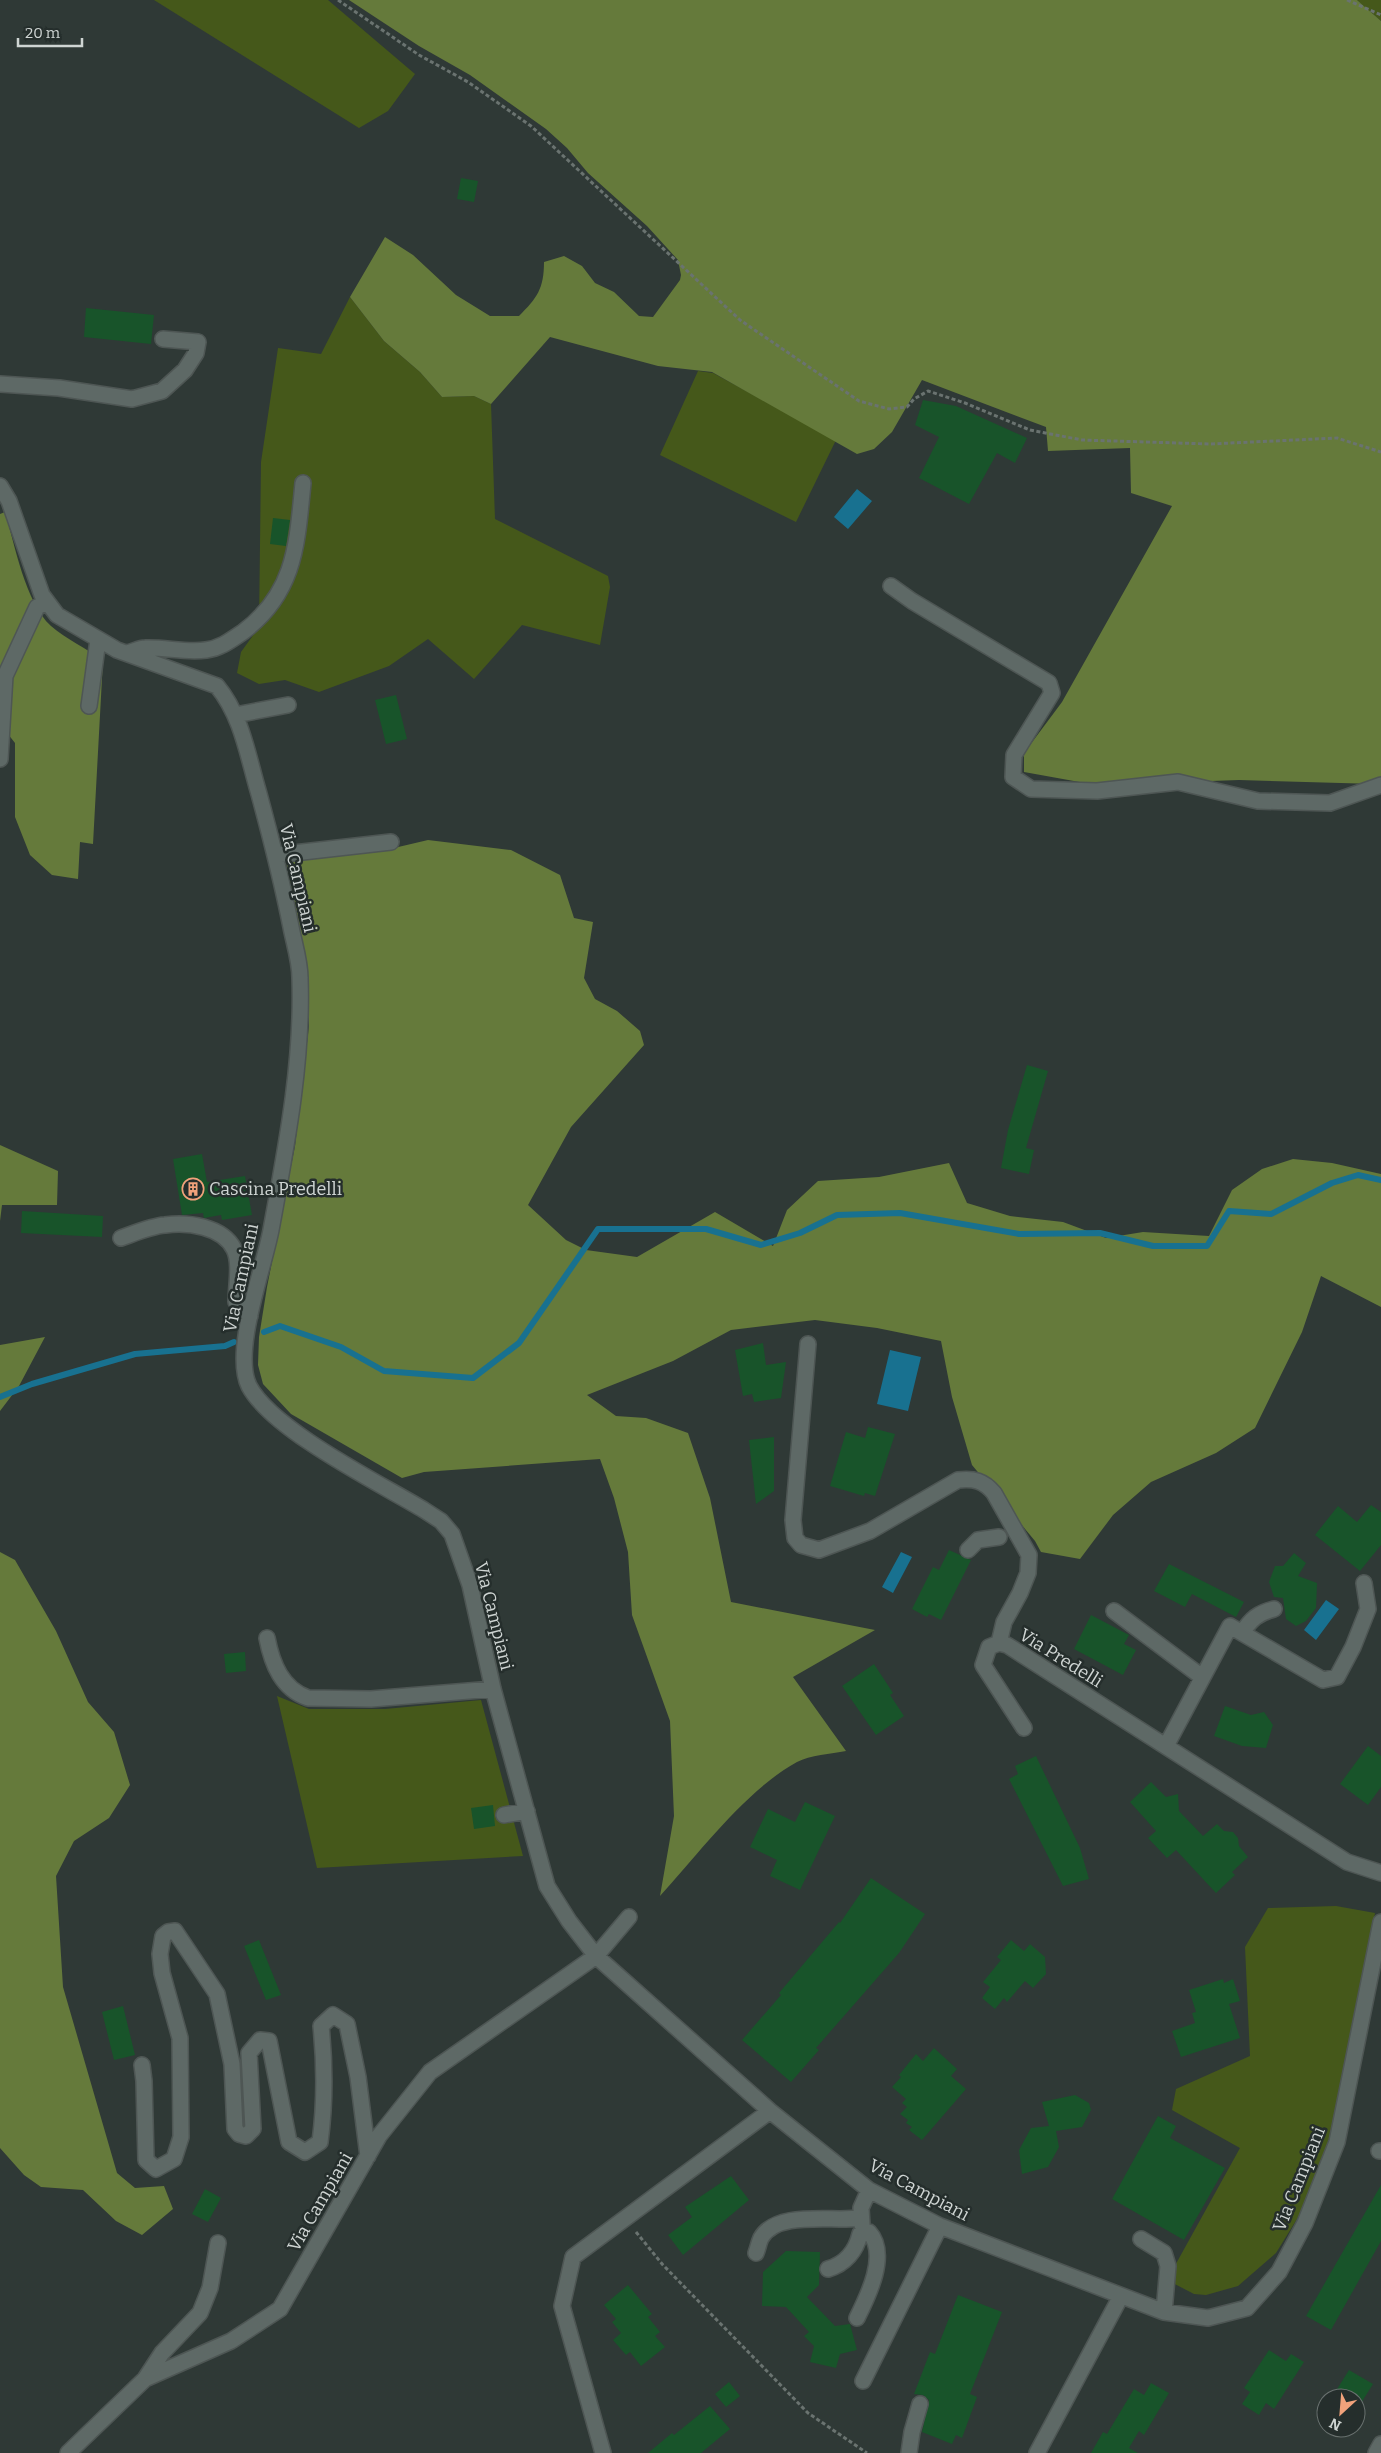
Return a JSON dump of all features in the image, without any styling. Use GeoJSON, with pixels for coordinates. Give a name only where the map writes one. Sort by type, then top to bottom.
{"type":"FeatureCollection","features":[{"type":"Feature","properties":{"kind":"street"},"geometry":{"type":"LineString","coordinates":[[0,384],[59,388],[132,399],[162,391],[185,370],[196,353],[198,342],[163,339]]}},
{"type":"Feature","properties":{"kind":"street"},"geometry":{"type":"LineString","coordinates":[[127,653],[144,648],[205,650],[224,646],[251,625],[272,602],[289,575],[297,542],[303,483]]}},
{"type":"Feature","properties":{"kind":"street","name":"Via Campiani"},"geometry":{"type":"LineString","coordinates":[[0,486],[9,501],[42,596],[57,615],[98,640],[127,653],[217,686],[226,696],[235,715],[276,855],[300,975],[300,1024],[288,1131],[270,1233],[250,1316],[243,1363],[249,1384],[263,1406],[308,1441],[441,1521],[452,1534],[470,1585],[493,1689],[547,1886],[569,1921],[596,1956],[770,2111],[869,2190],[940,2226],[1121,2296],[1164,2312],[1208,2318],[1247,2308],[1279,2272],[1305,2223],[1337,2142],[1381,1922]]}},
{"type":"Feature","properties":{"kind":"street"},"geometry":{"type":"LineString","coordinates":[[891,586],[912,601],[1050,683],[1052,693],[1014,755],[1013,778],[1031,789],[1097,791],[1178,782],[1258,801],[1330,803],[1381,785]]}},
{"type":"Feature","properties":{"kind":"street"},"geometry":{"type":"LineString","coordinates":[[0,760],[5,676],[37,607],[47,602]]}},
{"type":"Feature","properties":{"kind":"street"},"geometry":{"type":"LineString","coordinates":[[89,706],[98,640]]}},
{"type":"Feature","properties":{"kind":"street"},"geometry":{"type":"LineString","coordinates":[[235,715],[288,705]]}},
{"type":"Feature","properties":{"kind":"street"},"geometry":{"type":"LineString","coordinates":[[276,855],[392,842]]}},
{"type":"Feature","properties":{"kind":"street"},"geometry":{"type":"LineString","coordinates":[[121,1238],[165,1225],[206,1226],[226,1237],[234,1249],[237,1262],[236,1302],[250,1316]]}},
{"type":"Feature","properties":{"kind":"street"},"geometry":{"type":"LineString","coordinates":[[808,1344],[793,1520],[795,1538],[802,1545],[819,1550],[870,1531],[958,1480],[974,1478],[989,1487],[994,1493],[1008,1536],[1029,1555],[1028,1573],[1020,1594],[1004,1622],[1000,1643]]}},
{"type":"Feature","properties":{"kind":"street"},"geometry":{"type":"LineString","coordinates":[[968,1550],[978,1540],[1008,1536]]}},
{"type":"Feature","properties":{"kind":"street"},"geometry":{"type":"LineString","coordinates":[[1236,1629],[1323,1680],[1337,1676],[1353,1647],[1368,1608],[1364,1583]]}},
{"type":"Feature","properties":{"kind":"street"},"geometry":{"type":"LineString","coordinates":[[1166,1746],[1202,1677],[1236,1629],[1261,1612],[1274,1609]]}},
{"type":"Feature","properties":{"kind":"street"},"geometry":{"type":"LineString","coordinates":[[1114,1611],[1202,1677]]}},
{"type":"Feature","properties":{"kind":"street"},"geometry":{"type":"LineString","coordinates":[[267,1638],[271,1660],[283,1681],[300,1695],[308,1698],[371,1699],[493,1689]]}},
{"type":"Feature","properties":{"kind":"street","name":"Via Predelli"},"geometry":{"type":"LineString","coordinates":[[1024,1728],[983,1665],[989,1647],[1000,1643],[1007,1645],[1347,1862],[1381,1872]]}},
{"type":"Feature","properties":{"kind":"street"},"geometry":{"type":"LineString","coordinates":[[504,1815],[527,1811]]}},
{"type":"Feature","properties":{"kind":"street"},"geometry":{"type":"LineString","coordinates":[[596,1956],[629,1917]]}},
{"type":"Feature","properties":{"kind":"street"},"geometry":{"type":"LineString","coordinates":[[142,2065],[146,2160],[156,2169],[174,2159],[181,2138],[180,2038],[162,1973],[160,1954],[163,1936],[168,1932],[175,1931],[217,1994],[232,2064],[234,2129],[239,2134],[246,2136],[253,2129],[249,2053],[260,2040],[269,2041],[289,2142],[304,2152],[320,2142],[324,2106],[324,2054],[321,2026],[333,2015],[347,2024],[358,2078],[368,2156]]}},
{"type":"Feature","properties":{"kind":"street","name":"Via Campiani"},"geometry":{"type":"LineString","coordinates":[[68,2453],[145,2379],[231,2341],[280,2309],[379,2136],[430,2072],[596,1956]]}},
{"type":"Feature","properties":{"kind":"street"},"geometry":{"type":"LineString","coordinates":[[602,2453],[562,2306],[573,2257],[770,2111]]}},
{"type":"Feature","properties":{"kind":"street"},"geometry":{"type":"LineString","coordinates":[[828,2269],[843,2263],[853,2251],[863,2227],[861,2208],[869,2190]]}},
{"type":"Feature","properties":{"kind":"street"},"geometry":{"type":"LineString","coordinates":[[756,2253],[761,2238],[770,2229],[784,2220],[863,2227],[874,2238],[877,2255],[868,2295],[857,2318]]}},
{"type":"Feature","properties":{"kind":"street"},"geometry":{"type":"LineString","coordinates":[[863,2381],[940,2226]]}},
{"type":"Feature","properties":{"kind":"street"},"geometry":{"type":"LineString","coordinates":[[1141,2239],[1164,2253],[1168,2266],[1164,2312]]}},
{"type":"Feature","properties":{"kind":"street"},"geometry":{"type":"LineString","coordinates":[[145,2379],[162,2353],[200,2312],[210,2288],[218,2243]]}},
{"type":"Feature","properties":{"kind":"street"},"geometry":{"type":"LineString","coordinates":[[1037,2453],[1121,2296]]}},
{"type":"Feature","properties":{"kind":"street"},"geometry":{"type":"LineString","coordinates":[[909,2453],[912,2432],[920,2404]]}},
{"type":"Feature","properties":{"kind":"street"},"geometry":{"type":"LineString","coordinates":[[1376,2453],[1381,2444]]}},
{"type":"Feature","properties":{"kind":"path"},"geometry":{"type":"LineString","coordinates":[[338,0],[419,55],[468,82],[531,126],[740,320],[858,400],[889,409],[906,407],[914,399],[928,391],[966,403],[1030,430],[1082,440],[1210,444],[1337,438],[1381,452]]}},
{"type":"Feature","properties":{"kind":"path"},"geometry":{"type":"LineString","coordinates":[[1347,0],[1381,15]]}},
{"type":"Feature","properties":{"kind":"path"},"geometry":{"type":"LineString","coordinates":[[624,2218],[663,2265],[783,2390],[808,2413],[867,2453]]}},
{"type":"Feature","properties":{"kind":"green space"},"geometry":{"type":"Polygon","coordinates":[[[154,0],[328,0],[415,74],[388,111],[359,128],[154,0]]]}},
{"type":"Feature","properties":{"kind":"green space"},"geometry":{"type":"Polygon","coordinates":[[[349,0],[1357,0],[1381,21],[1381,781],[1376,784],[1239,780],[1096,785],[1024,772],[1024,753],[1062,702],[1172,506],[1131,493],[1130,448],[1048,451],[1046,427],[922,380],[892,432],[874,449],[857,454],[712,372],[658,366],[550,337],[491,404],[474,396],[442,397],[420,372],[384,341],[350,297],[385,237],[413,255],[456,295],[490,316],[519,316],[535,298],[541,286],[544,262],[564,256],[582,266],[595,283],[614,292],[639,316],[653,317],[680,280],[678,260],[647,226],[588,173],[567,148],[546,129],[470,75],[419,46],[349,0]]]}},
{"type":"Feature","properties":{"kind":"green space"},"geometry":{"type":"Polygon","coordinates":[[[1357,0],[1381,0],[1381,21],[1357,0]]]}},
{"type":"Feature","properties":{"kind":"green space"},"geometry":{"type":"Polygon","coordinates":[[[350,297],[384,341],[420,372],[442,397],[474,396],[491,404],[495,519],[608,576],[610,587],[600,645],[522,625],[474,679],[428,639],[389,666],[319,692],[285,680],[259,684],[237,673],[241,652],[259,627],[261,462],[278,348],[321,354],[350,297]]]}},
{"type":"Feature","properties":{"kind":"green space"},"geometry":{"type":"Polygon","coordinates":[[[698,371],[713,373],[836,440],[796,522],[660,455],[698,371]]]}},
{"type":"Feature","properties":{"kind":"green space"},"geometry":{"type":"Polygon","coordinates":[[[5,512],[22,572],[34,603],[42,616],[57,631],[103,660],[93,844],[80,842],[78,879],[52,875],[30,855],[15,817],[15,743],[0,724],[0,514],[5,512]]]}},
{"type":"Feature","properties":{"kind":"green space"},"geometry":{"type":"Polygon","coordinates":[[[428,840],[511,850],[560,875],[574,918],[593,922],[584,978],[595,999],[617,1011],[640,1031],[644,1045],[571,1127],[528,1205],[566,1240],[586,1250],[637,1257],[715,1212],[773,1246],[787,1210],[818,1181],[879,1177],[949,1163],[967,1203],[1010,1216],[1063,1222],[1106,1238],[1143,1232],[1209,1236],[1232,1190],[1262,1169],[1293,1159],[1332,1163],[1381,1174],[1381,1307],[1321,1276],[1302,1332],[1255,1428],[1216,1453],[1151,1482],[1113,1515],[1080,1559],[1041,1552],[1035,1541],[972,1465],[952,1397],[941,1341],[877,1328],[815,1320],[731,1330],[673,1361],[587,1395],[616,1416],[646,1418],[688,1433],[710,1498],[731,1602],[875,1630],[793,1677],[846,1751],[814,1756],[802,1760],[778,1774],[724,1823],[660,1896],[674,1816],[670,1721],[632,1615],[628,1552],[614,1498],[600,1459],[424,1472],[402,1478],[291,1414],[263,1384],[258,1365],[259,1337],[267,1287],[295,1146],[309,1026],[308,977],[286,860],[394,848],[428,840]]]}},
{"type":"Feature","properties":{"kind":"green space"},"geometry":{"type":"Polygon","coordinates":[[[0,1145],[58,1171],[57,1205],[2,1205],[0,1221],[0,1145]]]}},
{"type":"Feature","properties":{"kind":"green space"},"geometry":{"type":"Polygon","coordinates":[[[45,1337],[19,1386],[0,1411],[0,1345],[45,1337]]]}},
{"type":"Feature","properties":{"kind":"green space"},"geometry":{"type":"Polygon","coordinates":[[[0,1552],[15,1560],[56,1631],[88,1702],[114,1732],[130,1785],[109,1818],[74,1841],[56,1876],[63,1987],[117,2173],[135,2188],[164,2186],[173,2209],[142,2235],[116,2221],[83,2190],[41,2187],[24,2175],[0,2148],[0,1552]]]}},
{"type":"Feature","properties":{"kind":"green space"},"geometry":{"type":"Polygon","coordinates":[[[277,1696],[309,1709],[385,1709],[481,1700],[523,1856],[317,1868],[277,1696]]]}},
{"type":"Feature","properties":{"kind":"green space"},"geometry":{"type":"Polygon","coordinates":[[[1336,1906],[1375,1913],[1332,2130],[1310,2198],[1276,2253],[1238,2286],[1206,2295],[1194,2294],[1167,2280],[1240,2148],[1172,2110],[1176,2089],[1250,2056],[1245,1947],[1268,1908],[1336,1906]]]}},
{"type":"Feature","properties":{"kind":"water"},"geometry":{"type":"Polygon","coordinates":[[[857,489],[872,501],[848,529],[834,517],[857,489]]]}},
{"type":"Feature","properties":{"kind":"water"},"geometry":{"type":"Polygon","coordinates":[[[890,1350],[921,1357],[908,1411],[877,1404],[890,1350]]]}},
{"type":"Feature","properties":{"kind":"water"},"geometry":{"type":"Polygon","coordinates":[[[901,1552],[912,1557],[893,1593],[882,1587],[901,1552]]]}},
{"type":"Feature","properties":{"kind":"water"},"geometry":{"type":"Polygon","coordinates":[[[1326,1600],[1339,1609],[1316,1640],[1304,1630],[1326,1600]]]}},
{"type":"Feature","properties":{"kind":"building"},"geometry":{"type":"Polygon","coordinates":[[[461,178],[478,181],[474,202],[457,199],[461,178]]]}},
{"type":"Feature","properties":{"kind":"building"},"geometry":{"type":"Polygon","coordinates":[[[86,308],[154,315],[151,344],[84,337],[86,308]]]}},
{"type":"Feature","properties":{"kind":"building"},"geometry":{"type":"Polygon","coordinates":[[[923,400],[956,406],[1027,438],[1015,463],[997,453],[969,504],[919,478],[939,437],[915,425],[923,400]]]}},
{"type":"Feature","properties":{"kind":"building"},"geometry":{"type":"Polygon","coordinates":[[[273,518],[290,520],[286,546],[270,544],[273,518]]]}},
{"type":"Feature","properties":{"kind":"building"},"geometry":{"type":"Polygon","coordinates":[[[396,695],[407,739],[386,744],[375,700],[396,695]]]}},
{"type":"Feature","properties":{"kind":"building"},"geometry":{"type":"Polygon","coordinates":[[[1027,1065],[1048,1071],[1026,1148],[1034,1150],[1029,1174],[1001,1168],[1008,1130],[1027,1065]]]}},
{"type":"Feature","properties":{"kind":"building","name":"Cascina Predelli"},"geometry":{"type":"Polygon","coordinates":[[[202,1154],[207,1182],[245,1176],[252,1215],[222,1220],[221,1215],[204,1218],[203,1213],[182,1215],[173,1159],[202,1154]]]}},
{"type":"Feature","properties":{"kind":"building"},"geometry":{"type":"Polygon","coordinates":[[[22,1211],[103,1216],[102,1237],[21,1233],[22,1211]]]}},
{"type":"Feature","properties":{"kind":"building"},"geometry":{"type":"Polygon","coordinates":[[[763,1343],[766,1365],[786,1362],[781,1398],[754,1402],[752,1394],[743,1396],[735,1350],[763,1343]]]}},
{"type":"Feature","properties":{"kind":"building"},"geometry":{"type":"Polygon","coordinates":[[[868,1427],[895,1434],[875,1496],[865,1493],[864,1496],[830,1486],[846,1432],[865,1438],[868,1427]]]}},
{"type":"Feature","properties":{"kind":"building"},"geometry":{"type":"Polygon","coordinates":[[[774,1437],[774,1491],[756,1504],[749,1440],[774,1437]]]}},
{"type":"Feature","properties":{"kind":"building"},"geometry":{"type":"Polygon","coordinates":[[[1371,1505],[1381,1512],[1381,1545],[1360,1571],[1315,1535],[1338,1506],[1357,1522],[1371,1505]]]}},
{"type":"Feature","properties":{"kind":"building"},"geometry":{"type":"Polygon","coordinates":[[[949,1550],[971,1560],[941,1620],[929,1614],[927,1617],[912,1609],[933,1567],[939,1570],[949,1550]]]}},
{"type":"Feature","properties":{"kind":"building"},"geometry":{"type":"Polygon","coordinates":[[[1294,1553],[1306,1563],[1298,1576],[1317,1583],[1316,1608],[1306,1621],[1296,1626],[1286,1619],[1283,1598],[1274,1597],[1269,1582],[1275,1566],[1283,1566],[1294,1553]]]}},
{"type":"Feature","properties":{"kind":"building"},"geometry":{"type":"Polygon","coordinates":[[[1169,1564],[1244,1602],[1236,1617],[1192,1594],[1185,1607],[1154,1591],[1169,1564]]]}},
{"type":"Feature","properties":{"kind":"building"},"geometry":{"type":"Polygon","coordinates":[[[1091,1615],[1129,1635],[1124,1644],[1136,1650],[1123,1675],[1074,1649],[1091,1615]]]}},
{"type":"Feature","properties":{"kind":"building"},"geometry":{"type":"Polygon","coordinates":[[[245,1652],[246,1671],[226,1673],[224,1654],[245,1652]]]}},
{"type":"Feature","properties":{"kind":"building"},"geometry":{"type":"Polygon","coordinates":[[[874,1664],[893,1693],[890,1695],[904,1716],[876,1735],[842,1686],[874,1664]]]}},
{"type":"Feature","properties":{"kind":"building"},"geometry":{"type":"Polygon","coordinates":[[[1225,1706],[1251,1715],[1264,1712],[1273,1725],[1266,1748],[1242,1746],[1214,1736],[1225,1706]]]}},
{"type":"Feature","properties":{"kind":"building"},"geometry":{"type":"Polygon","coordinates":[[[1368,1746],[1381,1756],[1381,1787],[1368,1805],[1340,1784],[1368,1746]]]}},
{"type":"Feature","properties":{"kind":"building"},"geometry":{"type":"Polygon","coordinates":[[[1036,1756],[1080,1848],[1089,1879],[1063,1886],[1009,1779],[1018,1774],[1015,1766],[1036,1756]]]}},
{"type":"Feature","properties":{"kind":"building"},"geometry":{"type":"Polygon","coordinates":[[[1151,1782],[1166,1797],[1178,1794],[1179,1811],[1203,1836],[1217,1824],[1224,1831],[1233,1832],[1238,1838],[1239,1846],[1248,1857],[1232,1872],[1235,1875],[1216,1893],[1176,1850],[1167,1858],[1148,1838],[1156,1831],[1130,1802],[1151,1782]]]}},
{"type":"Feature","properties":{"kind":"building"},"geometry":{"type":"Polygon","coordinates":[[[805,1802],[835,1816],[800,1890],[770,1876],[777,1860],[750,1847],[768,1809],[795,1822],[805,1802]]]}},
{"type":"Feature","properties":{"kind":"building"},"geometry":{"type":"Polygon","coordinates":[[[493,1805],[495,1826],[474,1829],[471,1808],[493,1805]]]}},
{"type":"Feature","properties":{"kind":"building"},"geometry":{"type":"Polygon","coordinates":[[[871,1878],[925,1914],[899,1953],[816,2048],[819,2050],[791,2082],[742,2040],[781,1995],[779,1993],[840,1923],[871,1878]]]}},
{"type":"Feature","properties":{"kind":"building"},"geometry":{"type":"Polygon","coordinates":[[[259,1940],[281,1995],[266,2000],[244,1946],[259,1940]]]}},
{"type":"Feature","properties":{"kind":"building"},"geometry":{"type":"Polygon","coordinates":[[[1011,1940],[1024,1951],[1030,1944],[1045,1957],[1046,1974],[1033,1988],[1025,1981],[1007,2002],[1004,1998],[995,2009],[982,1998],[990,1987],[983,1982],[1001,1960],[997,1957],[1011,1940]]]}},
{"type":"Feature","properties":{"kind":"building"},"geometry":{"type":"Polygon","coordinates":[[[1223,1979],[1224,1983],[1233,1979],[1240,2001],[1229,2004],[1240,2038],[1181,2057],[1172,2031],[1195,2023],[1192,2013],[1196,2012],[1189,1990],[1223,1979]]]}},
{"type":"Feature","properties":{"kind":"building"},"geometry":{"type":"Polygon","coordinates":[[[123,2006],[135,2055],[114,2060],[102,2012],[123,2006]]]}},
{"type":"Feature","properties":{"kind":"building"},"geometry":{"type":"Polygon","coordinates":[[[934,2048],[957,2069],[951,2076],[966,2089],[922,2140],[909,2130],[912,2127],[906,2123],[908,2120],[900,2114],[907,2107],[902,2103],[906,2099],[892,2087],[916,2054],[923,2061],[934,2048]]]}},
{"type":"Feature","properties":{"kind":"building"},"geometry":{"type":"Polygon","coordinates":[[[1075,2095],[1089,2103],[1091,2110],[1082,2127],[1056,2131],[1059,2147],[1048,2167],[1022,2174],[1019,2150],[1031,2128],[1049,2126],[1042,2102],[1075,2095]]]}},
{"type":"Feature","properties":{"kind":"building"},"geometry":{"type":"Polygon","coordinates":[[[1158,2116],[1176,2126],[1170,2138],[1225,2168],[1184,2240],[1112,2199],[1158,2116]]]}},
{"type":"Feature","properties":{"kind":"building"},"geometry":{"type":"Polygon","coordinates":[[[731,2176],[749,2200],[683,2255],[668,2235],[692,2217],[685,2207],[731,2176]]]}},
{"type":"Feature","properties":{"kind":"building"},"geometry":{"type":"Polygon","coordinates":[[[1381,2185],[1381,2241],[1331,2330],[1306,2316],[1381,2185]]]}},
{"type":"Feature","properties":{"kind":"building"},"geometry":{"type":"Polygon","coordinates":[[[205,2189],[221,2198],[208,2222],[192,2214],[205,2189]]]}},
{"type":"Feature","properties":{"kind":"building"},"geometry":{"type":"Polygon","coordinates":[[[786,2251],[820,2252],[819,2285],[807,2297],[835,2326],[850,2324],[857,2350],[840,2354],[836,2368],[810,2362],[814,2346],[804,2336],[809,2332],[786,2307],[762,2306],[763,2272],[786,2251]]]}},
{"type":"Feature","properties":{"kind":"building"},"geometry":{"type":"Polygon","coordinates":[[[628,2285],[652,2314],[648,2317],[660,2332],[655,2336],[665,2347],[641,2366],[630,2352],[626,2355],[613,2340],[621,2333],[612,2322],[616,2319],[604,2305],[628,2285]]]}},
{"type":"Feature","properties":{"kind":"building"},"geometry":{"type":"Polygon","coordinates":[[[958,2295],[1002,2312],[970,2394],[977,2397],[962,2438],[956,2435],[952,2444],[922,2432],[929,2400],[923,2395],[914,2394],[930,2352],[935,2354],[958,2295]]]}},
{"type":"Feature","properties":{"kind":"building"},"geometry":{"type":"Polygon","coordinates":[[[1269,2350],[1286,2361],[1291,2354],[1304,2362],[1274,2409],[1266,2403],[1259,2415],[1242,2404],[1250,2392],[1244,2388],[1269,2350]]]}},
{"type":"Feature","properties":{"kind":"building"},"geometry":{"type":"Polygon","coordinates":[[[1349,2370],[1373,2384],[1366,2395],[1366,2388],[1338,2388],[1349,2370]]]}},
{"type":"Feature","properties":{"kind":"building"},"geometry":{"type":"Polygon","coordinates":[[[729,2382],[740,2396],[726,2407],[715,2394],[729,2382]]]}},
{"type":"Feature","properties":{"kind":"building"},"geometry":{"type":"Polygon","coordinates":[[[1151,2383],[1169,2393],[1144,2435],[1139,2431],[1129,2448],[1138,2453],[1091,2453],[1103,2432],[1107,2434],[1134,2389],[1144,2395],[1151,2383]]]}},
{"type":"Feature","properties":{"kind":"building"},"geometry":{"type":"Polygon","coordinates":[[[710,2406],[730,2429],[701,2453],[648,2453],[672,2433],[674,2435],[710,2406]]]}},
{"type":"Feature","properties":{"kind":"waterway"},"geometry":{"type":"LineString","coordinates":[[264,1332],[280,1326],[341,1347],[384,1371],[473,1378],[519,1343],[598,1229],[706,1229],[761,1245],[800,1233],[837,1215],[900,1213],[1019,1234],[1100,1233],[1153,1246],[1207,1246],[1229,1211],[1271,1214],[1332,1183],[1358,1175],[1381,1180]]}},
{"type":"Feature","properties":{"kind":"waterway"},"geometry":{"type":"LineString","coordinates":[[0,1397],[32,1384],[135,1354],[225,1346],[234,1342]]}},
{"type":"Feature","properties":{"kind":"place","name":"Cascina Predelli"},"geometry":{"type":"Point","coordinates":[193,1189]}}]}
